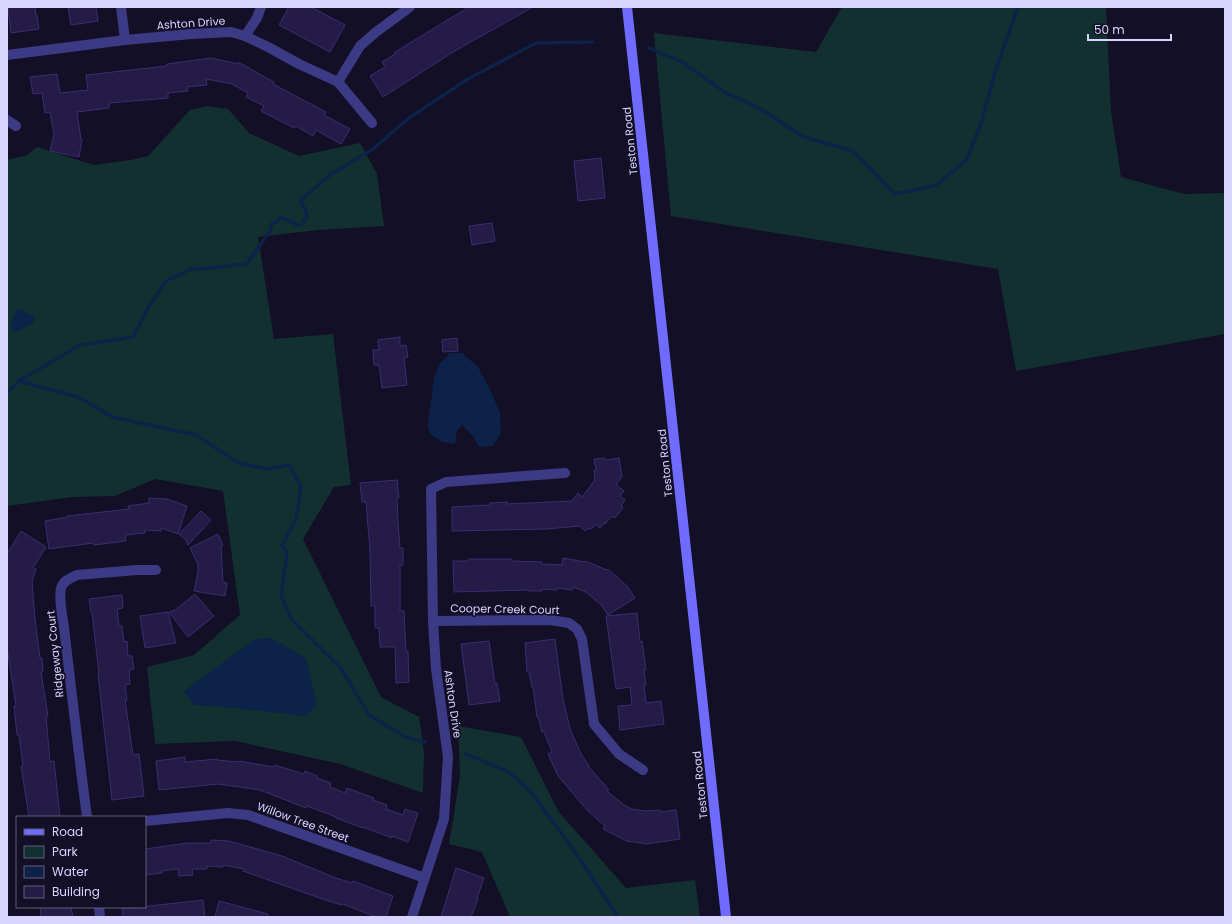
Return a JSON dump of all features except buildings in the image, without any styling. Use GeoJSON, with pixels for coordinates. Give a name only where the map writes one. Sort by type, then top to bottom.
{"type":"FeatureCollection","features":[{"type":"Feature","properties":{"kind":"main road","name":"Teston Road"},"geometry":{"type":"LineString","coordinates":[[627,7],[726,917]]}},
{"type":"Feature","properties":{"kind":"street"},"geometry":{"type":"LineString","coordinates":[[121,7],[125,40]]}},
{"type":"Feature","properties":{"kind":"street"},"geometry":{"type":"LineString","coordinates":[[245,36],[257,18],[261,7]]}},
{"type":"Feature","properties":{"kind":"street"},"geometry":{"type":"LineString","coordinates":[[338,82],[360,46],[410,7]]}},
{"type":"Feature","properties":{"kind":"street","name":"Ashton Drive"},"geometry":{"type":"LineString","coordinates":[[7,55],[125,40],[231,32],[245,36],[338,82],[372,123]]}},
{"type":"Feature","properties":{"kind":"street"},"geometry":{"type":"LineString","coordinates":[[7,120],[16,126]]}},
{"type":"Feature","properties":{"kind":"street","name":"Ashton Drive"},"geometry":{"type":"LineString","coordinates":[[412,917],[444,819],[448,757],[436,669],[433,621],[431,489],[446,482],[565,473]]}},
{"type":"Feature","properties":{"kind":"street","name":"Ridgeway Court"},"geometry":{"type":"LineString","coordinates":[[87,816],[60,596],[62,586],[68,578],[77,575],[156,570]]}},
{"type":"Feature","properties":{"kind":"street","name":"Cooper Creek Court"},"geometry":{"type":"LineString","coordinates":[[433,621],[550,620],[569,623],[577,629],[582,639],[594,724],[619,754],[643,770]]}},
{"type":"Feature","properties":{"kind":"street","name":"Willow Tree Street"},"geometry":{"type":"LineString","coordinates":[[146,821],[228,813],[248,815],[425,878]]}},
{"type":"Feature","properties":{"kind":"green space"},"geometry":{"type":"Polygon","coordinates":[[[842,7],[1106,7],[1111,111],[1121,177],[1184,194],[1225,193],[1225,334],[1016,371],[998,269],[671,216],[654,33],[816,52],[842,7]]]}},
{"type":"Feature","properties":{"kind":"green space"},"geometry":{"type":"Polygon","coordinates":[[[207,106],[228,109],[249,133],[299,156],[360,143],[377,174],[384,226],[318,230],[258,237],[274,339],[333,334],[351,485],[334,487],[303,539],[381,697],[419,717],[424,752],[423,793],[340,764],[235,741],[155,744],[147,667],[194,655],[240,615],[223,491],[155,479],[115,496],[72,497],[7,506],[7,160],[27,155],[37,147],[94,165],[148,156],[190,110],[207,106]]]}},
{"type":"Feature","properties":{"kind":"green space"},"geometry":{"type":"Polygon","coordinates":[[[458,726],[521,737],[558,811],[626,888],[695,880],[700,917],[510,917],[482,852],[449,844],[460,776],[458,726]]]}},
{"type":"Feature","properties":{"kind":"water"},"geometry":{"type":"Polygon","coordinates":[[[18,309],[22,309],[34,316],[34,322],[15,333],[12,330],[11,321],[18,309]]]}},
{"type":"Feature","properties":{"kind":"water"},"geometry":{"type":"Polygon","coordinates":[[[450,353],[462,353],[478,367],[490,389],[500,413],[501,433],[493,446],[479,447],[473,436],[462,425],[457,431],[455,444],[442,442],[430,434],[428,425],[434,378],[439,365],[450,353]]]}},
{"type":"Feature","properties":{"kind":"water"},"geometry":{"type":"Polygon","coordinates":[[[271,638],[306,658],[317,705],[306,716],[194,705],[184,691],[255,639],[271,638]]]}},
{"type":"Feature","properties":{"kind":"waterway"},"geometry":{"type":"LineString","coordinates":[[649,48],[682,62],[726,93],[757,107],[804,137],[853,151],[895,194],[937,185],[967,159],[981,124],[995,72],[1018,7]]}},
{"type":"Feature","properties":{"kind":"waterway"},"geometry":{"type":"LineString","coordinates":[[7,393],[19,381],[80,345],[133,337],[148,308],[166,281],[189,270],[247,264],[270,231],[272,223],[277,222],[281,217],[297,225],[301,225],[307,217],[301,200],[330,175],[373,149],[409,118],[468,79],[536,43],[593,42]]}},
{"type":"Feature","properties":{"kind":"waterway"},"geometry":{"type":"LineString","coordinates":[[19,381],[78,397],[113,417],[196,435],[239,463],[268,469],[289,465],[301,486],[296,519],[282,545],[287,553],[281,596],[292,620],[341,668],[369,715],[407,738],[425,742]]}},
{"type":"Feature","properties":{"kind":"waterway"},"geometry":{"type":"LineString","coordinates":[[466,754],[509,772],[531,792],[580,859],[618,917]]}}]}
